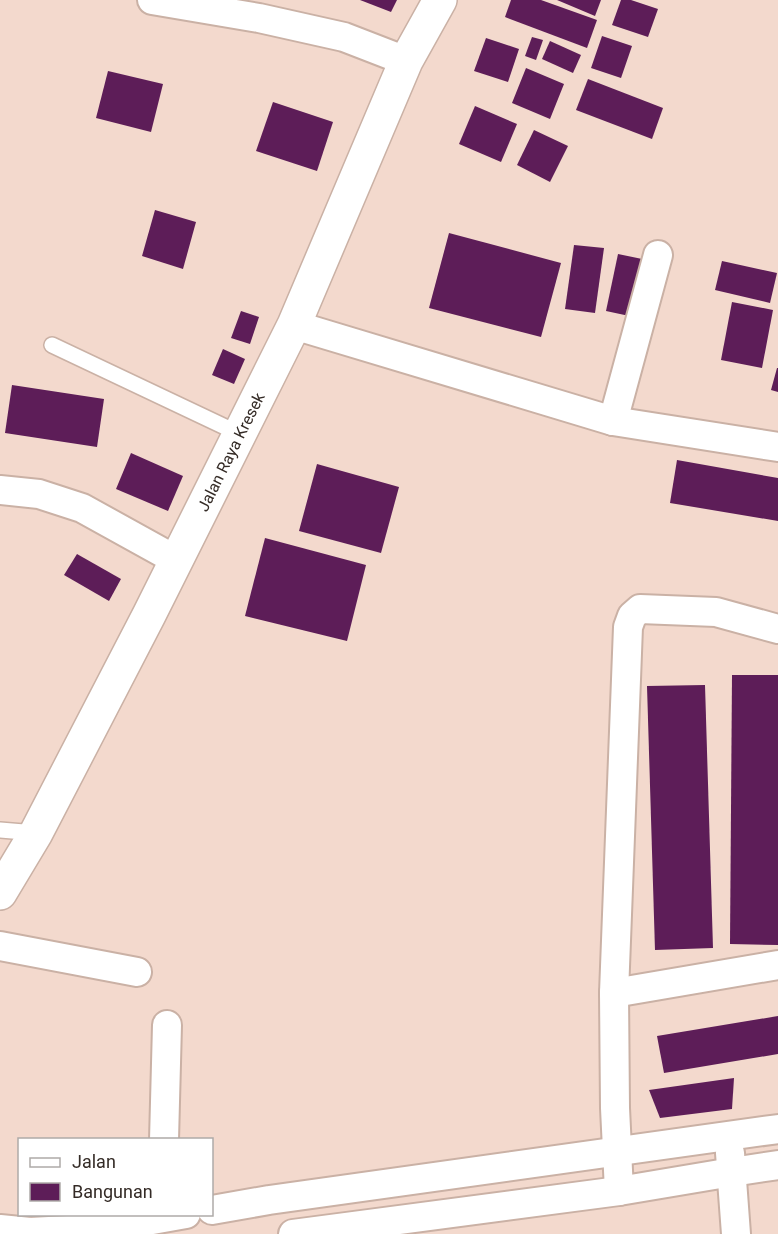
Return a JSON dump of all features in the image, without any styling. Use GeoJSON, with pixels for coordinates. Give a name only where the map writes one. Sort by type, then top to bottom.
{"type":"FeatureCollection","features":[{"type":"Feature","properties":{"kind":"main road","name":"Jalan Raya Kresek"},"geometry":{"type":"LineString","coordinates":[[0,893],[36,833],[103,704],[294,326],[406,62],[440,0]]}},
{"type":"Feature","properties":{"kind":"street"},"geometry":{"type":"LineString","coordinates":[[152,0],[259,18],[344,37],[406,62]]}},
{"type":"Feature","properties":{"kind":"street"},"geometry":{"type":"LineString","coordinates":[[613,422],[658,255]]}},
{"type":"Feature","properties":{"kind":"street"},"geometry":{"type":"LineString","coordinates":[[294,326],[613,422],[778,447]]}},
{"type":"Feature","properties":{"kind":"street"},"geometry":{"type":"LineString","coordinates":[[0,490],[39,494],[82,508],[176,560]]}},
{"type":"Feature","properties":{"kind":"street"},"geometry":{"type":"LineString","coordinates":[[619,1191],[615,1107],[614,993],[628,627],[632,616],[640,609],[716,612],[778,629]]}},
{"type":"Feature","properties":{"kind":"street"},"geometry":{"type":"LineString","coordinates":[[0,946],[136,972]]}},
{"type":"Feature","properties":{"kind":"street"},"geometry":{"type":"LineString","coordinates":[[614,993],[778,965]]}},
{"type":"Feature","properties":{"kind":"street"},"geometry":{"type":"LineString","coordinates":[[164,1138],[167,1025]]}},
{"type":"Feature","properties":{"kind":"street"},"geometry":{"type":"LineString","coordinates":[[213,1210],[778,1129]]}},
{"type":"Feature","properties":{"kind":"street"},"geometry":{"type":"LineString","coordinates":[[729,1136],[736,1234]]}},
{"type":"Feature","properties":{"kind":"street"},"geometry":{"type":"LineString","coordinates":[[293,1234],[619,1191],[778,1165]]}},
{"type":"Feature","properties":{"kind":"street"},"geometry":{"type":"LineString","coordinates":[[0,1229],[30,1232],[107,1228],[169,1220]]}},
{"type":"Feature","properties":{"kind":"lane"},"geometry":{"type":"LineString","coordinates":[[52,345],[240,434]]}},
{"type":"Feature","properties":{"kind":"lane"},"geometry":{"type":"LineString","coordinates":[[0,830],[36,833]]}},
{"type":"Feature","properties":{"kind":"building"},"geometry":{"type":"Polygon","coordinates":[[[360,0],[397,0],[391,12],[360,0]]]}},
{"type":"Feature","properties":{"kind":"building"},"geometry":{"type":"Polygon","coordinates":[[[511,0],[541,0],[597,20],[587,48],[505,17],[511,0]]]}},
{"type":"Feature","properties":{"kind":"building"},"geometry":{"type":"Polygon","coordinates":[[[557,0],[601,0],[595,16],[557,0]]]}},
{"type":"Feature","properties":{"kind":"building"},"geometry":{"type":"Polygon","coordinates":[[[621,0],[631,0],[658,9],[648,37],[612,25],[621,0]]]}},
{"type":"Feature","properties":{"kind":"building"},"geometry":{"type":"Polygon","coordinates":[[[602,36],[632,46],[621,78],[591,68],[602,36]]]}},
{"type":"Feature","properties":{"kind":"building"},"geometry":{"type":"Polygon","coordinates":[[[532,37],[543,40],[536,60],[525,56],[532,37]]]}},
{"type":"Feature","properties":{"kind":"building"},"geometry":{"type":"Polygon","coordinates":[[[486,38],[519,49],[508,82],[474,71],[486,38]]]}},
{"type":"Feature","properties":{"kind":"building"},"geometry":{"type":"Polygon","coordinates":[[[550,41],[581,55],[573,73],[542,59],[550,41]]]}},
{"type":"Feature","properties":{"kind":"building"},"geometry":{"type":"Polygon","coordinates":[[[526,68],[564,84],[550,119],[512,103],[526,68]]]}},
{"type":"Feature","properties":{"kind":"building"},"geometry":{"type":"Polygon","coordinates":[[[108,71],[163,84],[151,132],[96,118],[108,71]]]}},
{"type":"Feature","properties":{"kind":"building"},"geometry":{"type":"Polygon","coordinates":[[[588,79],[663,108],[652,139],[576,110],[588,79]]]}},
{"type":"Feature","properties":{"kind":"building"},"geometry":{"type":"Polygon","coordinates":[[[273,102],[333,122],[317,171],[256,151],[273,102]]]}},
{"type":"Feature","properties":{"kind":"building"},"geometry":{"type":"Polygon","coordinates":[[[475,106],[517,124],[501,162],[459,144],[475,106]]]}},
{"type":"Feature","properties":{"kind":"building"},"geometry":{"type":"Polygon","coordinates":[[[534,130],[568,146],[550,182],[517,165],[534,130]]]}},
{"type":"Feature","properties":{"kind":"building"},"geometry":{"type":"Polygon","coordinates":[[[155,210],[196,222],[183,269],[142,256],[155,210]]]}},
{"type":"Feature","properties":{"kind":"building"},"geometry":{"type":"Polygon","coordinates":[[[449,233],[561,263],[541,337],[429,308],[449,233]]]}},
{"type":"Feature","properties":{"kind":"building"},"geometry":{"type":"Polygon","coordinates":[[[574,245],[604,248],[595,313],[565,309],[574,245]]]}},
{"type":"Feature","properties":{"kind":"building"},"geometry":{"type":"Polygon","coordinates":[[[618,254],[647,260],[634,317],[606,311],[618,254]]]}},
{"type":"Feature","properties":{"kind":"building"},"geometry":{"type":"Polygon","coordinates":[[[722,261],[777,273],[770,303],[715,290],[722,261]]]}},
{"type":"Feature","properties":{"kind":"building"},"geometry":{"type":"Polygon","coordinates":[[[732,302],[773,310],[762,368],[721,360],[732,302]]]}},
{"type":"Feature","properties":{"kind":"building"},"geometry":{"type":"Polygon","coordinates":[[[241,311],[259,317],[250,344],[231,338],[241,311]]]}},
{"type":"Feature","properties":{"kind":"building"},"geometry":{"type":"Polygon","coordinates":[[[223,349],[245,359],[234,384],[212,375],[223,349]]]}},
{"type":"Feature","properties":{"kind":"building"},"geometry":{"type":"Polygon","coordinates":[[[778,368],[778,392],[771,390],[778,368]]]}},
{"type":"Feature","properties":{"kind":"building"},"geometry":{"type":"Polygon","coordinates":[[[12,385],[104,399],[97,447],[5,433],[12,385]]]}},
{"type":"Feature","properties":{"kind":"building"},"geometry":{"type":"Polygon","coordinates":[[[131,453],[183,476],[168,511],[116,489],[131,453]]]}},
{"type":"Feature","properties":{"kind":"building"},"geometry":{"type":"Polygon","coordinates":[[[677,460],[778,478],[778,521],[670,503],[677,460]]]}},
{"type":"Feature","properties":{"kind":"building"},"geometry":{"type":"Polygon","coordinates":[[[317,464],[399,487],[381,553],[299,531],[317,464]]]}},
{"type":"Feature","properties":{"kind":"building"},"geometry":{"type":"Polygon","coordinates":[[[265,538],[366,565],[347,641],[245,616],[265,538]]]}},
{"type":"Feature","properties":{"kind":"building"},"geometry":{"type":"Polygon","coordinates":[[[77,554],[121,579],[109,601],[64,575],[77,554]]]}},
{"type":"Feature","properties":{"kind":"building"},"geometry":{"type":"Polygon","coordinates":[[[732,675],[778,675],[778,945],[730,944],[732,675]]]}},
{"type":"Feature","properties":{"kind":"building"},"geometry":{"type":"Polygon","coordinates":[[[705,685],[713,948],[655,950],[647,686],[705,685]]]}},
{"type":"Feature","properties":{"kind":"building"},"geometry":{"type":"Polygon","coordinates":[[[778,1016],[778,1054],[664,1073],[657,1036],[778,1016]]]}},
{"type":"Feature","properties":{"kind":"building"},"geometry":{"type":"Polygon","coordinates":[[[734,1078],[732,1109],[660,1118],[649,1090],[734,1078]]]}}]}
